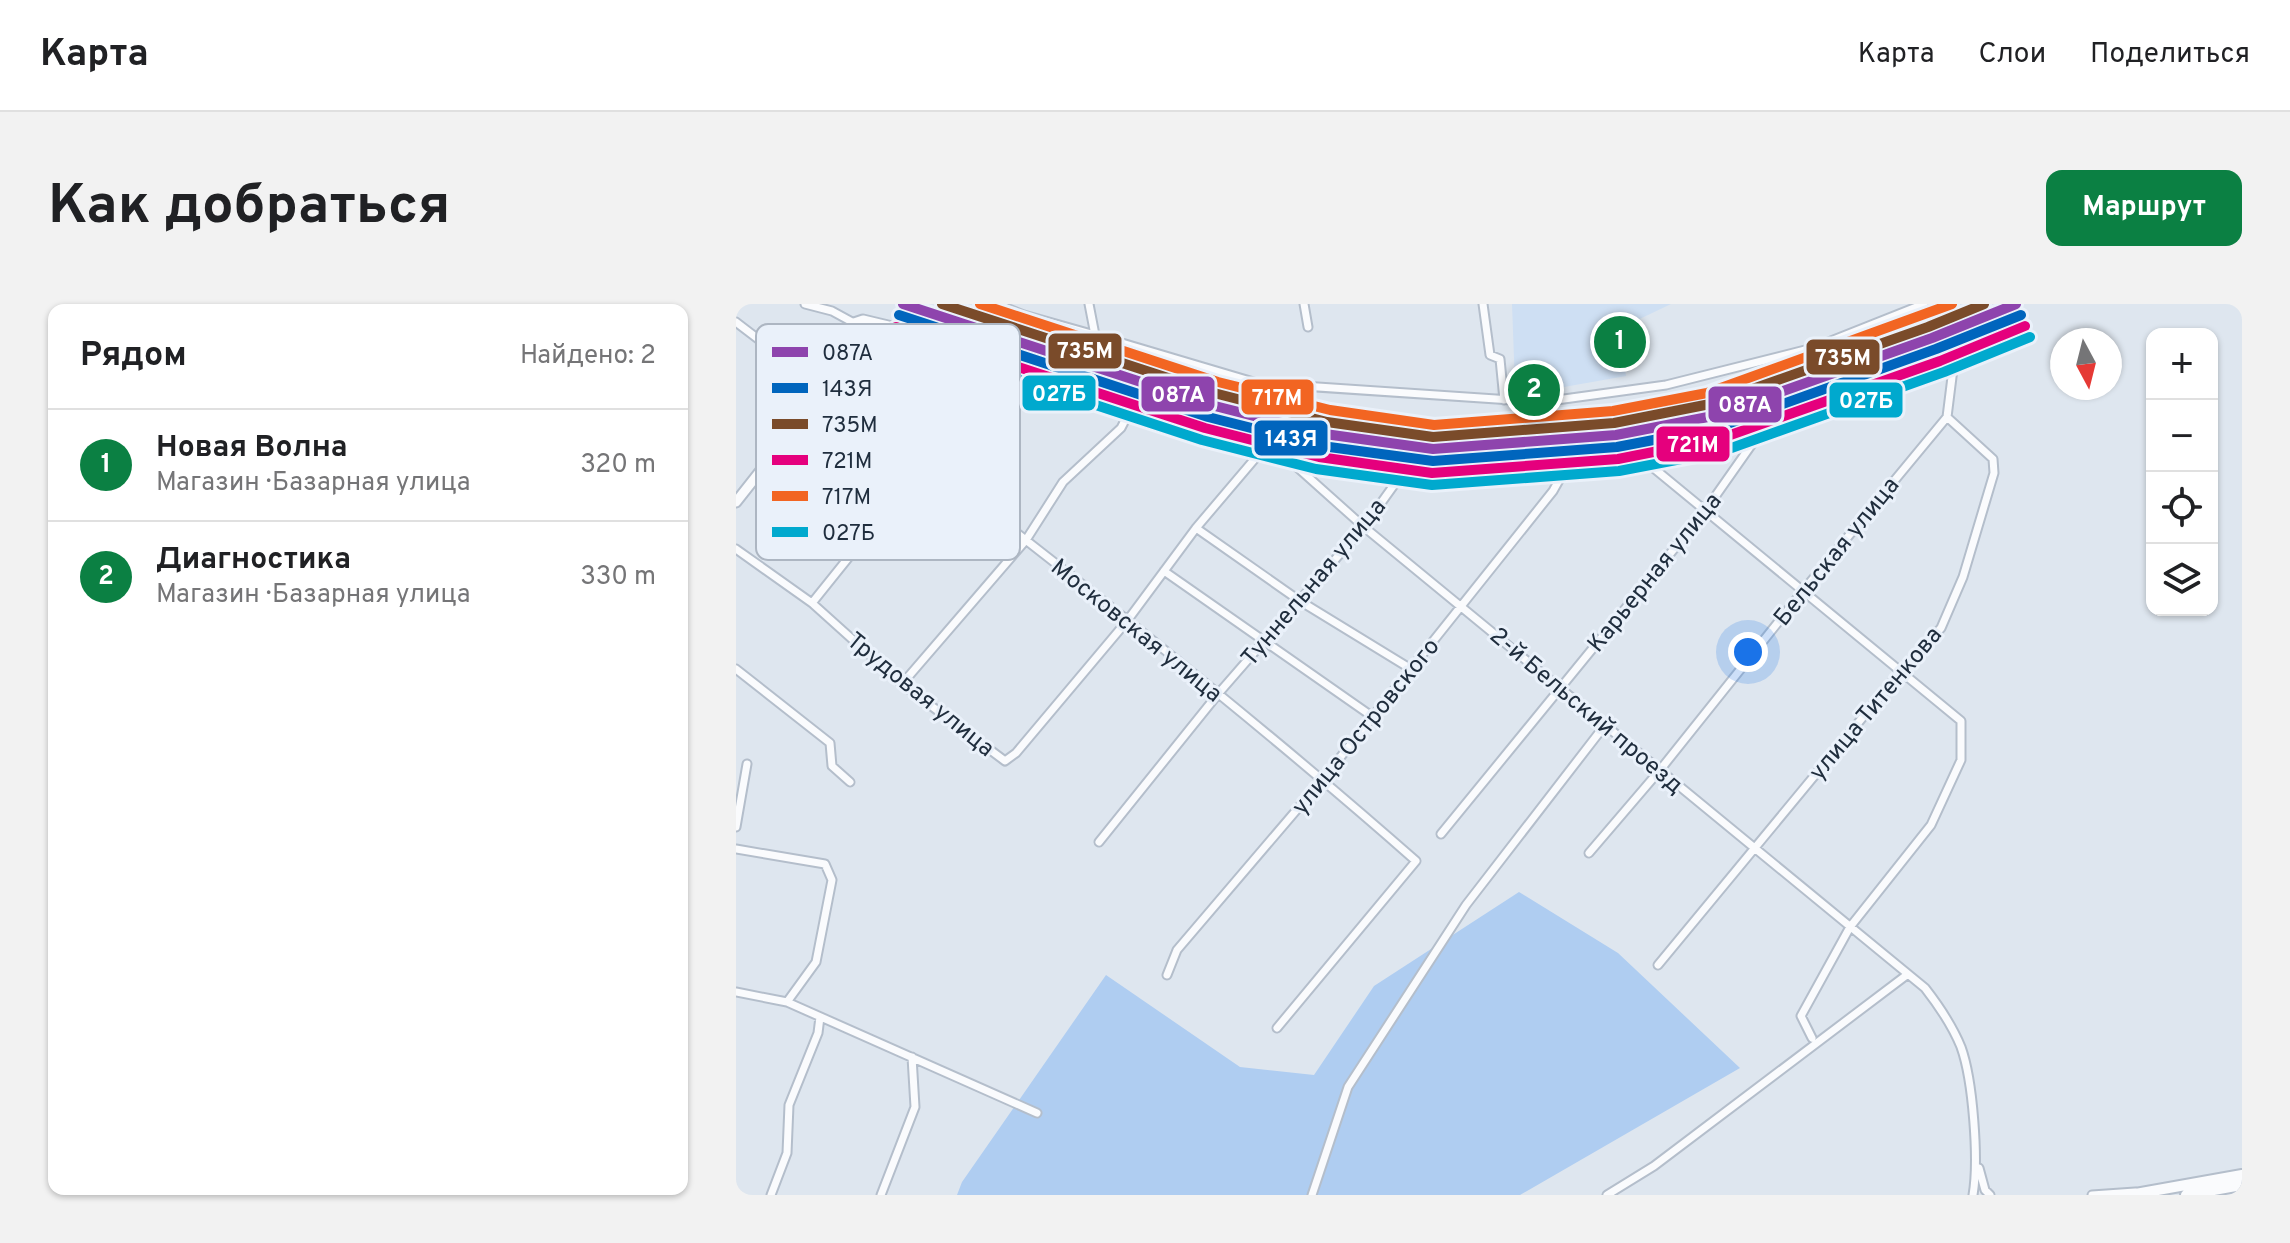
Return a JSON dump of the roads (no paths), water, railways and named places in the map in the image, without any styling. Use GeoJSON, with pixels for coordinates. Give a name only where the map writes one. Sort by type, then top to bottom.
{"type":"FeatureCollection","features":[{"type":"Feature","properties":{"kind":"highway"},"geometry":{"type":"LineString","coordinates":[[2130,1195],[2242,1175]]}},
{"type":"Feature","properties":{"kind":"highway"},"geometry":{"type":"LineString","coordinates":[[2186,1195],[2242,1185]]}},
{"type":"Feature","properties":{"kind":"main road"},"geometry":{"type":"LineString","coordinates":[[928,324],[946,304]]}},
{"type":"Feature","properties":{"kind":"main road"},"geometry":{"type":"LineString","coordinates":[[854,323],[863,320],[882,324]]}},
{"type":"Feature","properties":{"kind":"main road"},"geometry":{"type":"LineString","coordinates":[[736,502],[756,477]]}},
{"type":"Feature","properties":{"kind":"street"},"geometry":{"type":"LineString","coordinates":[[805,304],[832,311],[854,323]]}},
{"type":"Feature","properties":{"kind":"street"},"geometry":{"type":"LineString","coordinates":[[996,304],[1024,315],[1257,383],[1542,402],[1666,385],[1813,348],[1924,304]]}},
{"type":"Feature","properties":{"kind":"street"},"geometry":{"type":"LineString","coordinates":[[1089,304],[1095,335]]}},
{"type":"Feature","properties":{"kind":"street"},"geometry":{"type":"LineString","coordinates":[[1304,304],[1308,327]]}},
{"type":"Feature","properties":{"kind":"street"},"geometry":{"type":"LineString","coordinates":[[1483,304],[1490,355],[1500,359],[1504,400]]}},
{"type":"Feature","properties":{"kind":"street","name":"Московская улица"},"geometry":{"type":"LineString","coordinates":[[736,322],[756,338]]}},
{"type":"Feature","properties":{"kind":"street"},"geometry":{"type":"LineString","coordinates":[[1947,417],[1954,345]]}},
{"type":"Feature","properties":{"kind":"street","name":"Карьерная улица"},"geometry":{"type":"LineString","coordinates":[[1441,834],[1705,511],[1759,434],[1774,424],[1835,409],[1856,408],[1954,361]]}},
{"type":"Feature","properties":{"kind":"street"},"geometry":{"type":"LineString","coordinates":[[1020,365],[1269,442]]}},
{"type":"Feature","properties":{"kind":"street"},"geometry":{"type":"LineString","coordinates":[[1020,547],[1063,482],[1121,428],[1136,399]]}},
{"type":"Feature","properties":{"kind":"street","name":"Бельская улица"},"geometry":{"type":"LineString","coordinates":[[1589,853],[1947,417]]}},
{"type":"Feature","properties":{"kind":"street","name":"улица Титенкова"},"geometry":{"type":"LineString","coordinates":[[1658,965],[1901,671],[1941,628],[1963,577],[1994,473],[1993,459],[1947,417]]}},
{"type":"Feature","properties":{"kind":"street","name":"2-й Бельский проезд"},"geometry":{"type":"LineString","coordinates":[[1269,442],[1364,527],[1925,988],[1962,1050],[1968,1077],[1975,1150]]}},
{"type":"Feature","properties":{"kind":"street","name":"Трудовая улица"},"geometry":{"type":"LineString","coordinates":[[736,549],[812,603],[902,684],[1005,761],[1016,753],[1127,621],[1196,528],[1269,442]]}},
{"type":"Feature","properties":{"kind":"street","name":"Туннельная улица"},"geometry":{"type":"LineString","coordinates":[[1099,842],[1218,694],[1364,527],[1404,471],[1481,478],[1562,475],[1645,461],[1705,511]]}},
{"type":"Feature","properties":{"kind":"street","name":"улица Островского"},"geometry":{"type":"LineString","coordinates":[[1167,975],[1177,950],[1323,779],[1553,491],[1562,475]]}},
{"type":"Feature","properties":{"kind":"street"},"geometry":{"type":"LineString","coordinates":[[1705,511],[1961,721],[1961,760],[1931,825],[1850,927],[1801,1016],[1812,1038]]}},
{"type":"Feature","properties":{"kind":"street"},"geometry":{"type":"LineString","coordinates":[[1196,528],[1300,601],[1411,669]]}},
{"type":"Feature","properties":{"kind":"street","name":"Московская улица"},"geometry":{"type":"LineString","coordinates":[[1020,536],[1323,779],[1416,861],[1277,1028]]}},
{"type":"Feature","properties":{"kind":"street"},"geometry":{"type":"LineString","coordinates":[[812,603],[847,560]]}},
{"type":"Feature","properties":{"kind":"street"},"geometry":{"type":"LineString","coordinates":[[902,684],[1009,560]]}},
{"type":"Feature","properties":{"kind":"street"},"geometry":{"type":"LineString","coordinates":[[1164,571],[1373,717]]}},
{"type":"Feature","properties":{"kind":"street"},"geometry":{"type":"LineString","coordinates":[[736,669],[830,743],[832,766],[850,782]]}},
{"type":"Feature","properties":{"kind":"street"},"geometry":{"type":"LineString","coordinates":[[1312,1195],[1348,1087],[1466,905],[1605,725]]}},
{"type":"Feature","properties":{"kind":"street"},"geometry":{"type":"LineString","coordinates":[[736,827],[747,764]]}},
{"type":"Feature","properties":{"kind":"street"},"geometry":{"type":"LineString","coordinates":[[736,849],[825,864],[832,880],[816,962],[787,1002]]}},
{"type":"Feature","properties":{"kind":"street"},"geometry":{"type":"LineString","coordinates":[[1607,1195],[1654,1166],[1908,974]]}},
{"type":"Feature","properties":{"kind":"street"},"geometry":{"type":"LineString","coordinates":[[736,992],[787,1002],[1037,1113]]}},
{"type":"Feature","properties":{"kind":"street"},"geometry":{"type":"LineString","coordinates":[[771,1195],[787,1153],[789,1105],[818,1033],[820,1017]]}},
{"type":"Feature","properties":{"kind":"street"},"geometry":{"type":"LineString","coordinates":[[881,1195],[915,1107],[912,1057]]}},
{"type":"Feature","properties":{"kind":"street"},"geometry":{"type":"LineString","coordinates":[[1973,1195],[1975,1150]]}},
{"type":"Feature","properties":{"kind":"street"},"geometry":{"type":"LineString","coordinates":[[1975,1150],[1982,1182],[1990,1195]]}},
{"type":"Feature","properties":{"kind":"street"},"geometry":{"type":"LineString","coordinates":[[2092,1195],[2162,1190]]}},
{"type":"Feature","properties":{"kind":"place","name":"Новая Волна"},"geometry":{"type":"Point","coordinates":[1620,342]}},
{"type":"Feature","properties":{"kind":"place","name":"Диагностика"},"geometry":{"type":"Point","coordinates":[1534,390]}}]}
